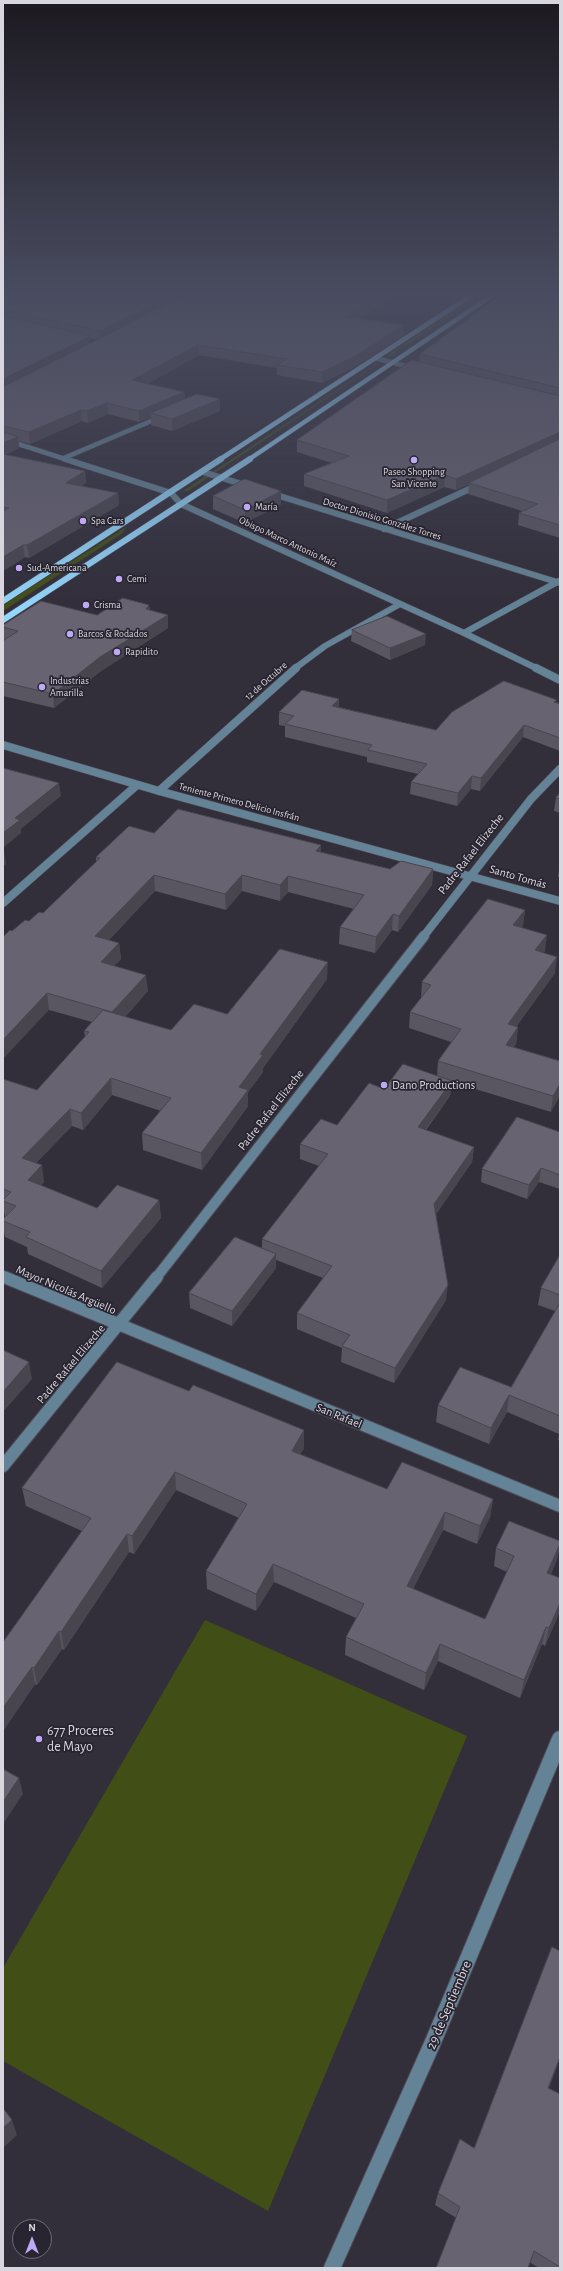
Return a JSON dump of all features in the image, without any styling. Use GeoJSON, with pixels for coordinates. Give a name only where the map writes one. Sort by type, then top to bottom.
{"type":"FeatureCollection","features":[{"type":"Feature","properties":{"kind":"main road"},"geometry":{"type":"LineString","coordinates":[[3,601],[171,493],[310,401]]}},
{"type":"Feature","properties":{"kind":"main road"},"geometry":{"type":"LineString","coordinates":[[3,620],[336,401]]}},
{"type":"Feature","properties":{"kind":"street"},"geometry":{"type":"LineString","coordinates":[[64,458],[172,412]]}},
{"type":"Feature","properties":{"kind":"street","name":"Obispo Marco Antonio Maíz"},"geometry":{"type":"LineString","coordinates":[[3,439],[171,493],[181,504],[464,633],[560,680]]}},
{"type":"Feature","properties":{"kind":"street"},"geometry":{"type":"LineString","coordinates":[[202,472],[258,490]]}},
{"type":"Feature","properties":{"kind":"street"},"geometry":{"type":"LineString","coordinates":[[384,529],[490,479]]}},
{"type":"Feature","properties":{"kind":"street","name":"Doctor Dionisio González Torres"},"geometry":{"type":"LineString","coordinates":[[266,492],[559,582]]}},
{"type":"Feature","properties":{"kind":"street"},"geometry":{"type":"LineString","coordinates":[[464,633],[559,582]]}},
{"type":"Feature","properties":{"kind":"street","name":"12 de Octubre"},"geometry":{"type":"LineString","coordinates":[[159,791],[283,678],[325,646],[400,604]]}},
{"type":"Feature","properties":{"kind":"street","name":"Teniente Primero Delicio Insfrán"},"geometry":{"type":"LineString","coordinates":[[3,745],[137,785],[470,876]]}},
{"type":"Feature","properties":{"kind":"street","name":"Padre Rafael Elizeche"},"geometry":{"type":"LineString","coordinates":[[3,1466],[119,1326],[531,799],[560,769]]}},
{"type":"Feature","properties":{"kind":"street"},"geometry":{"type":"LineString","coordinates":[[3,903],[137,785]]}},
{"type":"Feature","properties":{"kind":"street","name":"Santo Tomás"},"geometry":{"type":"LineString","coordinates":[[470,876],[560,901]]}},
{"type":"Feature","properties":{"kind":"street","name":"Mayor Nicolás Argüello"},"geometry":{"type":"LineString","coordinates":[[3,1277],[119,1326]]}},
{"type":"Feature","properties":{"kind":"street","name":"San Rafael"},"geometry":{"type":"LineString","coordinates":[[119,1326],[560,1506]]}},
{"type":"Feature","properties":{"kind":"street","name":"29 de Septiembre"},"geometry":{"type":"LineString","coordinates":[[332,2268],[434,2042],[560,1739]]}},
{"type":"Feature","properties":{"kind":"green space"},"geometry":{"type":"Polygon","coordinates":[[[321,401],[323,401],[188,491],[183,491],[321,401]]]}},
{"type":"Feature","properties":{"kind":"green space"},"geometry":{"type":"Polygon","coordinates":[[[126,527],[123,533],[3,611],[3,605],[126,527]]]}},
{"type":"Feature","properties":{"kind":"green space"},"geometry":{"type":"Polygon","coordinates":[[[205,1620],[467,1736],[268,2211],[3,2061],[3,1968],[205,1620]]]}},
{"type":"Feature","properties":{"kind":"building"},"geometry":{"type":"Polygon","coordinates":[[[3,401],[163,401],[139,411],[107,403],[87,411],[81,410],[29,432],[3,426],[3,401]]]}},
{"type":"Feature","properties":{"kind":"building"},"geometry":{"type":"Polygon","coordinates":[[[180,401],[215,401],[172,419],[151,413],[180,401]]]}},
{"type":"Feature","properties":{"kind":"building","name":"Paseo Shopping San Vicente"},"geometry":{"type":"Polygon","coordinates":[[[353,401],[560,401],[560,432],[456,479],[445,475],[387,500],[304,474],[349,456],[297,440],[353,401]]]}},
{"type":"Feature","properties":{"kind":"building"},"geometry":{"type":"Polygon","coordinates":[[[3,432],[18,437],[3,443],[3,432]]]}},
{"type":"Feature","properties":{"kind":"building"},"geometry":{"type":"Polygon","coordinates":[[[560,439],[560,525],[519,513],[538,504],[469,483],[560,439]]]}},
{"type":"Feature","properties":{"kind":"building"},"geometry":{"type":"Polygon","coordinates":[[[3,454],[85,471],[66,483],[118,493],[3,557],[3,511],[9,508],[3,507],[3,454]]]}},
{"type":"Feature","properties":{"kind":"building"},"geometry":{"type":"Polygon","coordinates":[[[245,479],[281,491],[245,510],[213,496],[245,479]]]}},
{"type":"Feature","properties":{"kind":"building"},"geometry":{"type":"Polygon","coordinates":[[[123,598],[149,605],[146,609],[168,615],[100,657],[53,694],[3,682],[3,641],[18,631],[3,627],[3,625],[41,601],[97,615],[123,598]]]}},
{"type":"Feature","properties":{"kind":"building"},"geometry":{"type":"Polygon","coordinates":[[[387,616],[426,634],[390,648],[352,630],[387,616]]]}},
{"type":"Feature","properties":{"kind":"building"},"geometry":{"type":"Polygon","coordinates":[[[504,681],[557,700],[554,702],[560,704],[560,738],[524,725],[481,778],[472,776],[458,793],[411,782],[427,764],[368,750],[372,745],[285,724],[294,716],[279,712],[302,690],[339,699],[332,706],[436,730],[452,712],[504,681]]]}},
{"type":"Feature","properties":{"kind":"building"},"geometry":{"type":"Polygon","coordinates":[[[3,768],[59,783],[15,818],[20,820],[3,833],[3,768]]]}},
{"type":"Feature","properties":{"kind":"building"},"geometry":{"type":"Polygon","coordinates":[[[560,793],[560,799],[556,798],[560,793]]]}},
{"type":"Feature","properties":{"kind":"building"},"geometry":{"type":"Polygon","coordinates":[[[178,809],[321,845],[316,851],[390,869],[401,861],[433,869],[399,916],[393,914],[376,937],[340,927],[364,895],[288,876],[280,885],[242,875],[225,894],[154,875],[95,936],[119,943],[101,962],[146,975],[112,1012],[47,993],[3,1040],[3,937],[10,930],[12,931],[25,920],[29,921],[39,912],[43,913],[100,858],[96,857],[129,826],[154,833],[178,809]]]}},
{"type":"Feature","properties":{"kind":"building"},"geometry":{"type":"Polygon","coordinates":[[[488,899],[525,910],[513,925],[547,935],[535,950],[557,957],[508,1024],[518,1027],[506,1045],[560,1061],[560,1084],[553,1096],[438,1061],[461,1029],[410,1012],[431,985],[422,982],[488,899]]]}},
{"type":"Feature","properties":{"kind":"building"},"geometry":{"type":"Polygon","coordinates":[[[280,949],[328,962],[260,1054],[263,1055],[239,1087],[248,1090],[201,1153],[142,1133],[171,1098],[111,1078],[81,1113],[70,1109],[22,1158],[42,1165],[28,1180],[97,1208],[117,1185],[159,1200],[101,1271],[26,1237],[30,1232],[3,1221],[3,1219],[16,1206],[3,1201],[11,1192],[3,1189],[3,1079],[37,1090],[89,1032],[84,1031],[103,1010],[171,1030],[194,1004],[227,1014],[280,949]]]}},
{"type":"Feature","properties":{"kind":"building"},"geometry":{"type":"Polygon","coordinates":[[[403,1064],[452,1081],[418,1127],[474,1147],[434,1204],[448,1285],[395,1368],[342,1346],[350,1335],[297,1313],[332,1266],[262,1239],[328,1154],[300,1144],[321,1119],[337,1125],[369,1083],[384,1089],[403,1064]]]}},
{"type":"Feature","properties":{"kind":"building"},"geometry":{"type":"Polygon","coordinates":[[[517,1117],[560,1132],[560,1175],[541,1168],[529,1185],[482,1169],[517,1117]]]}},
{"type":"Feature","properties":{"kind":"building"},"geometry":{"type":"Polygon","coordinates":[[[235,1237],[276,1254],[232,1311],[189,1293],[235,1237]]]}},
{"type":"Feature","properties":{"kind":"building"},"geometry":{"type":"Polygon","coordinates":[[[560,1255],[560,1295],[541,1288],[560,1255]]]}},
{"type":"Feature","properties":{"kind":"building"},"geometry":{"type":"Polygon","coordinates":[[[560,1303],[560,1416],[509,1395],[491,1428],[438,1405],[460,1367],[511,1387],[560,1303]]]}},
{"type":"Feature","properties":{"kind":"building"},"geometry":{"type":"Polygon","coordinates":[[[3,1350],[29,1362],[3,1392],[3,1350]]]}},
{"type":"Feature","properties":{"kind":"building"},"geometry":{"type":"Polygon","coordinates":[[[117,1362],[189,1391],[193,1385],[304,1430],[292,1451],[387,1489],[402,1462],[493,1499],[480,1526],[445,1512],[407,1586],[485,1619],[514,1556],[496,1548],[509,1521],[560,1541],[547,1573],[560,1578],[560,1603],[549,1628],[546,1627],[524,1680],[440,1644],[426,1673],[346,1637],[364,1604],[273,1564],[256,1594],[206,1571],[247,1504],[175,1472],[132,1536],[127,1534],[61,1632],[59,1631],[34,1668],[32,1667],[3,1708],[3,1642],[91,1518],[22,1488],[117,1362]]]}},
{"type":"Feature","properties":{"kind":"building"},"geometry":{"type":"Polygon","coordinates":[[[3,1769],[19,1778],[3,1802],[3,1769]]]}},
{"type":"Feature","properties":{"kind":"building"},"geometry":{"type":"Polygon","coordinates":[[[552,1947],[560,1951],[560,2057],[548,2088],[560,2094],[560,2267],[534,2251],[528,2268],[436,2268],[460,2207],[438,2193],[460,2139],[474,2148],[552,1947]]]}},
{"type":"Feature","properties":{"kind":"building"},"geometry":{"type":"Polygon","coordinates":[[[3,2108],[12,2120],[3,2128],[3,2108]]]}},
{"type":"Feature","properties":{"kind":"place","name":"Paseo Shopping San Vicente"},"geometry":{"type":"Point","coordinates":[414,460]}},
{"type":"Feature","properties":{"kind":"place","name":"María"},"geometry":{"type":"Point","coordinates":[247,507]}},
{"type":"Feature","properties":{"kind":"place","name":"Spa Cars"},"geometry":{"type":"Point","coordinates":[83,521]}},
{"type":"Feature","properties":{"kind":"place","name":"Sud-Americana"},"geometry":{"type":"Point","coordinates":[19,568]}},
{"type":"Feature","properties":{"kind":"place","name":"Cemi"},"geometry":{"type":"Point","coordinates":[119,579]}},
{"type":"Feature","properties":{"kind":"place","name":"Crisma"},"geometry":{"type":"Point","coordinates":[86,605]}},
{"type":"Feature","properties":{"kind":"place","name":"Barcos & Rodados"},"geometry":{"type":"Point","coordinates":[70,634]}},
{"type":"Feature","properties":{"kind":"place","name":"Rapidito"},"geometry":{"type":"Point","coordinates":[117,652]}},
{"type":"Feature","properties":{"kind":"place","name":"Industrias Amarilla"},"geometry":{"type":"Point","coordinates":[42,687]}},
{"type":"Feature","properties":{"kind":"place","name":"Dano Productions"},"geometry":{"type":"Point","coordinates":[384,1085]}},
{"type":"Feature","properties":{"kind":"place","name":"677 Proceres de Mayo"},"geometry":{"type":"Point","coordinates":[39,1739]}}]}
